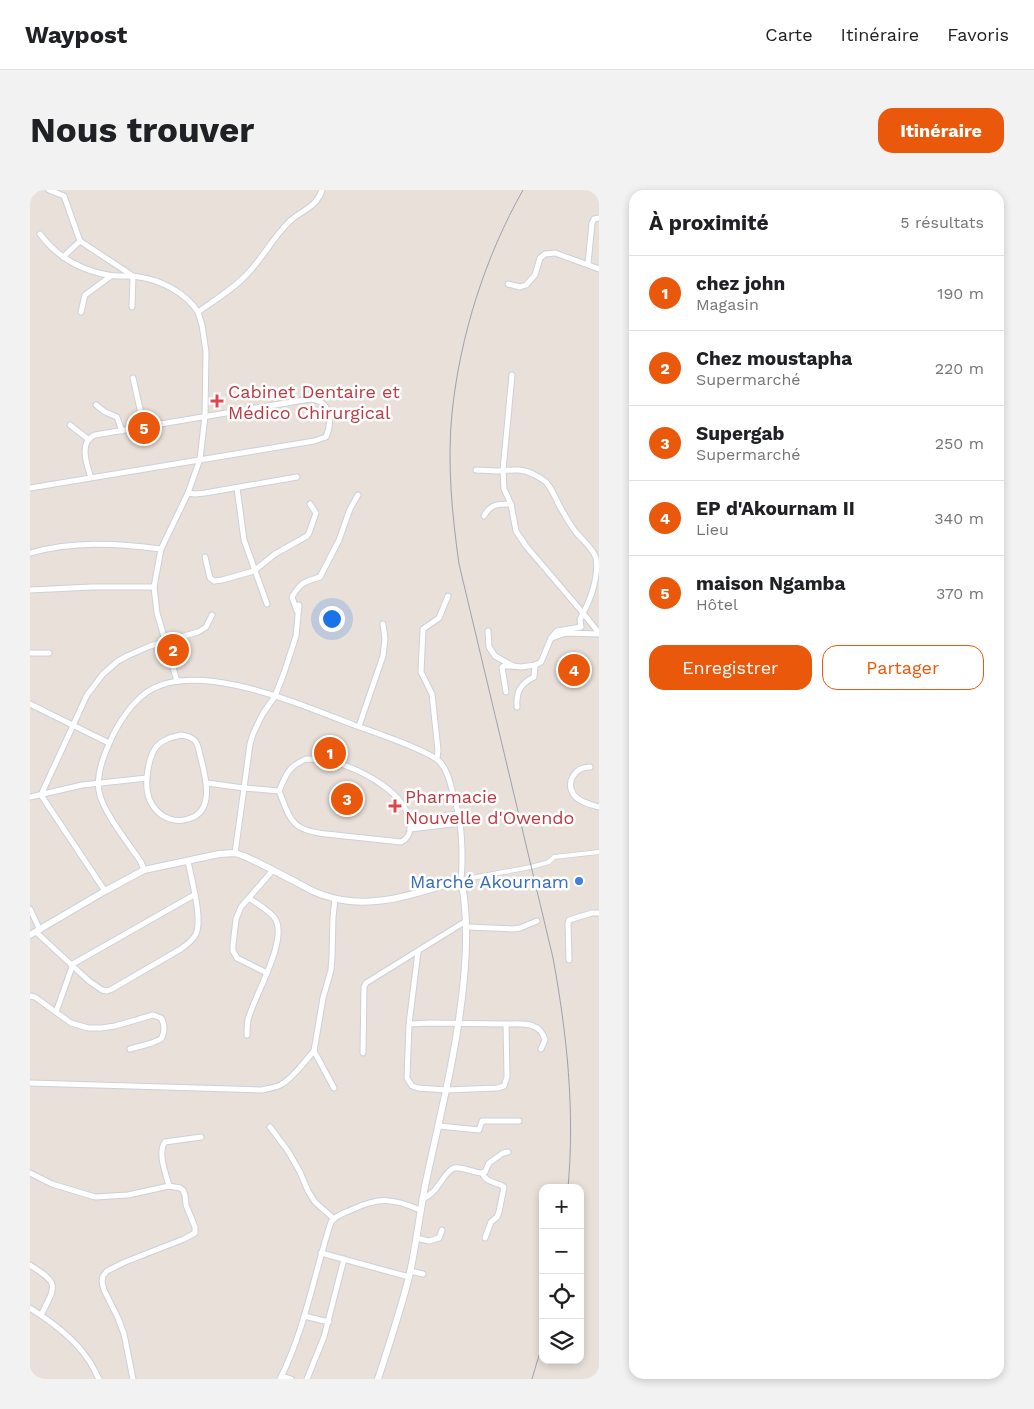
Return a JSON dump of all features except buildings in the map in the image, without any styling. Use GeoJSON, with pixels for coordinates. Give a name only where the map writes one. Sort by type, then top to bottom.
{"type":"FeatureCollection","features":[{"type":"Feature","properties":{"kind":"street"},"geometry":{"type":"LineString","coordinates":[[49,190],[64,196],[80,241],[133,276]]}},
{"type":"Feature","properties":{"kind":"street"},"geometry":{"type":"LineString","coordinates":[[64,196],[68,190]]}},
{"type":"Feature","properties":{"kind":"street"},"geometry":{"type":"LineString","coordinates":[[198,312],[228,291],[249,272],[291,220],[312,207],[322,190]]}},
{"type":"Feature","properties":{"kind":"street"},"geometry":{"type":"LineString","coordinates":[[588,264],[592,223],[594,219],[599,218]]}},
{"type":"Feature","properties":{"kind":"street"},"geometry":{"type":"LineString","coordinates":[[40,234],[47,243],[75,265],[112,275],[149,279],[182,294],[198,312],[206,352],[205,416],[200,459],[188,493],[161,549],[154,587],[157,613],[178,681]]}},
{"type":"Feature","properties":{"kind":"street"},"geometry":{"type":"LineString","coordinates":[[63,257],[80,241]]}},
{"type":"Feature","properties":{"kind":"street"},"geometry":{"type":"LineString","coordinates":[[508,284],[520,287],[526,285],[535,275],[540,258],[545,254],[555,253],[599,269]]}},
{"type":"Feature","properties":{"kind":"street"},"geometry":{"type":"LineString","coordinates":[[81,312],[85,296],[112,275]]}},
{"type":"Feature","properties":{"kind":"street"},"geometry":{"type":"LineString","coordinates":[[132,308],[133,276]]}},
{"type":"Feature","properties":{"kind":"street"},"geometry":{"type":"LineString","coordinates":[[512,375],[503,470],[504,489],[511,504],[516,530],[553,579],[599,634]]}},
{"type":"Feature","properties":{"kind":"street"},"geometry":{"type":"LineString","coordinates":[[133,378],[144,427]]}},
{"type":"Feature","properties":{"kind":"street"},"geometry":{"type":"LineString","coordinates":[[30,488],[91,478],[200,459],[314,441],[326,437],[329,425],[328,414],[324,403],[317,399],[310,399],[95,435],[88,439],[86,443],[86,458],[91,478]]}},
{"type":"Feature","properties":{"kind":"street"},"geometry":{"type":"LineString","coordinates":[[96,405],[105,412],[118,417],[122,431]]}},
{"type":"Feature","properties":{"kind":"street"},"geometry":{"type":"LineString","coordinates":[[70,426],[88,439]]}},
{"type":"Feature","properties":{"kind":"street"},"geometry":{"type":"LineString","coordinates":[[476,470],[525,471],[532,473],[545,482],[571,525],[593,552],[597,563],[597,577],[591,599],[580,620],[581,627],[557,631],[551,638],[542,661],[535,665],[521,668],[506,665],[502,667],[506,692]]}},
{"type":"Feature","properties":{"kind":"street"},"geometry":{"type":"LineString","coordinates":[[188,493],[198,494],[296,477]]}},
{"type":"Feature","properties":{"kind":"street"},"geometry":{"type":"LineString","coordinates":[[238,488],[244,540],[266,604]]}},
{"type":"Feature","properties":{"kind":"street"},"geometry":{"type":"LineString","coordinates":[[298,611],[292,597],[303,582],[320,577],[358,495]]}},
{"type":"Feature","properties":{"kind":"street"},"geometry":{"type":"LineString","coordinates":[[205,557],[210,578],[214,581],[254,571],[275,554],[307,536],[316,513],[310,504]]}},
{"type":"Feature","properties":{"kind":"street"},"geometry":{"type":"LineString","coordinates":[[484,516],[491,506],[511,504]]}},
{"type":"Feature","properties":{"kind":"street"},"geometry":{"type":"LineString","coordinates":[[30,553],[55,547],[103,543],[161,549]]}},
{"type":"Feature","properties":{"kind":"street"},"geometry":{"type":"LineString","coordinates":[[30,590],[154,587]]}},
{"type":"Feature","properties":{"kind":"street"},"geometry":{"type":"LineString","coordinates":[[438,760],[432,694],[421,672],[422,640],[423,629],[439,618],[448,596]]}},
{"type":"Feature","properties":{"kind":"street"},"geometry":{"type":"LineString","coordinates":[[235,853],[250,744],[262,714],[276,696],[296,636],[298,605]]}},
{"type":"Feature","properties":{"kind":"street"},"geometry":{"type":"LineString","coordinates":[[40,795],[87,695],[111,666],[127,656],[150,646],[198,632],[206,627],[212,615]]}},
{"type":"Feature","properties":{"kind":"street"},"geometry":{"type":"LineString","coordinates":[[359,726],[383,656],[385,639],[383,624]]}},
{"type":"Feature","properties":{"kind":"street"},"geometry":{"type":"LineString","coordinates":[[488,631],[489,647],[492,652],[495,656],[513,666]]}},
{"type":"Feature","properties":{"kind":"street"},"geometry":{"type":"LineString","coordinates":[[551,638],[566,633],[599,634]]}},
{"type":"Feature","properties":{"kind":"street"},"geometry":{"type":"LineString","coordinates":[[30,653],[50,653]]}},
{"type":"Feature","properties":{"kind":"street"},"geometry":{"type":"LineString","coordinates":[[517,707],[517,693],[529,679],[534,677],[535,665]]}},
{"type":"Feature","properties":{"kind":"street"},"geometry":{"type":"LineString","coordinates":[[144,870],[141,862],[106,810],[101,800],[98,782],[109,743],[122,719],[138,699],[158,686],[178,681],[203,680],[246,687],[276,696],[426,753],[442,764],[450,780],[460,822],[461,880],[465,897],[467,924],[466,960],[459,1023],[447,1090],[422,1199],[409,1274],[398,1317],[378,1379]]}},
{"type":"Feature","properties":{"kind":"street"},"geometry":{"type":"LineString","coordinates":[[30,704],[109,743]]}},
{"type":"Feature","properties":{"kind":"street"},"geometry":{"type":"LineString","coordinates":[[181,735],[191,737],[196,742],[207,783],[204,806],[198,814],[191,819],[182,821],[164,817],[152,805],[146,788],[152,755],[156,747],[172,737],[181,735]]}},
{"type":"Feature","properties":{"kind":"street"},"geometry":{"type":"LineString","coordinates":[[306,759],[327,760],[356,770],[384,786],[402,804],[410,821],[408,838],[401,842],[316,833],[300,828],[294,824],[287,812],[280,791],[286,773],[296,764],[306,759]]}},
{"type":"Feature","properties":{"kind":"street"},"geometry":{"type":"LineString","coordinates":[[590,767],[578,770],[573,776],[571,787],[575,796],[581,801],[599,807]]}},
{"type":"Feature","properties":{"kind":"street"},"geometry":{"type":"LineString","coordinates":[[30,797],[98,782],[147,778]]}},
{"type":"Feature","properties":{"kind":"street"},"geometry":{"type":"LineString","coordinates":[[207,783],[280,791]]}},
{"type":"Feature","properties":{"kind":"street"},"geometry":{"type":"LineString","coordinates":[[40,795],[105,891]]}},
{"type":"Feature","properties":{"kind":"street"},"geometry":{"type":"LineString","coordinates":[[410,821],[458,814]]}},
{"type":"Feature","properties":{"kind":"street"},"geometry":{"type":"LineString","coordinates":[[410,829],[460,822]]}},
{"type":"Feature","properties":{"kind":"street"},"geometry":{"type":"LineString","coordinates":[[36,932],[144,870],[219,854],[235,853],[244,856],[321,895],[335,899],[368,902],[398,899],[461,880],[531,867],[549,862],[554,857],[599,852]]}},
{"type":"Feature","properties":{"kind":"street"},"geometry":{"type":"LineString","coordinates":[[30,909],[36,932],[95,986],[107,991],[146,970],[193,940],[198,924],[197,904],[188,860]]}},
{"type":"Feature","properties":{"kind":"street"},"geometry":{"type":"LineString","coordinates":[[267,972],[237,958],[233,951],[234,934],[236,919],[241,907],[273,870]]}},
{"type":"Feature","properties":{"kind":"street"},"geometry":{"type":"LineString","coordinates":[[56,1012],[72,966],[194,895]]}},
{"type":"Feature","properties":{"kind":"street"},"geometry":{"type":"LineString","coordinates":[[247,1035],[248,1021],[267,972],[278,936],[276,920],[249,898]]}},
{"type":"Feature","properties":{"kind":"street"},"geometry":{"type":"LineString","coordinates":[[30,1083],[262,1090],[282,1084],[314,1051],[323,998],[331,970],[335,899]]}},
{"type":"Feature","properties":{"kind":"street"},"geometry":{"type":"LineString","coordinates":[[569,960],[569,920],[592,913],[599,913]]}},
{"type":"Feature","properties":{"kind":"street"},"geometry":{"type":"LineString","coordinates":[[363,1053],[364,987],[370,979],[467,924],[513,929],[520,928],[537,920]]}},
{"type":"Feature","properties":{"kind":"street"},"geometry":{"type":"LineString","coordinates":[[418,952],[409,1024],[407,1078],[412,1086],[447,1090],[497,1088],[504,1086],[507,1077],[506,1024]]}},
{"type":"Feature","properties":{"kind":"street"},"geometry":{"type":"LineString","coordinates":[[30,996],[35,997],[71,1023],[80,1026],[94,1028],[115,1026],[153,1014],[161,1018],[164,1026],[164,1034],[161,1039],[130,1049]]}},
{"type":"Feature","properties":{"kind":"street"},"geometry":{"type":"LineString","coordinates":[[409,1024],[526,1024],[536,1027],[542,1032],[545,1040],[542,1049]]}},
{"type":"Feature","properties":{"kind":"street"},"geometry":{"type":"LineString","coordinates":[[314,1051],[334,1088]]}},
{"type":"Feature","properties":{"kind":"street"},"geometry":{"type":"LineString","coordinates":[[439,1126],[479,1130],[482,1121],[519,1121]]}},
{"type":"Feature","properties":{"kind":"street"},"geometry":{"type":"LineString","coordinates":[[270,1127],[288,1151],[315,1202],[334,1219]]}},
{"type":"Feature","properties":{"kind":"street"},"geometry":{"type":"LineString","coordinates":[[169,1186],[161,1153],[162,1146],[165,1142],[201,1137]]}},
{"type":"Feature","properties":{"kind":"street"},"geometry":{"type":"LineString","coordinates":[[482,1174],[485,1172],[489,1162],[503,1152],[508,1152]]}},
{"type":"Feature","properties":{"kind":"street"},"geometry":{"type":"LineString","coordinates":[[422,1199],[434,1192],[453,1169],[459,1168],[482,1174],[490,1182],[502,1185],[504,1187],[499,1212],[497,1217],[491,1222],[486,1238]]}},
{"type":"Feature","properties":{"kind":"street"},"geometry":{"type":"LineString","coordinates":[[30,1173],[52,1184],[95,1197],[134,1194],[169,1186],[183,1190],[186,1206],[195,1227],[195,1233],[125,1262],[107,1271],[103,1276],[104,1290],[124,1334],[133,1379]]}},
{"type":"Feature","properties":{"kind":"street"},"geometry":{"type":"LineString","coordinates":[[291,1379],[281,1377],[304,1316],[331,1222],[338,1215],[380,1201],[399,1202],[420,1210]]}},
{"type":"Feature","properties":{"kind":"street"},"geometry":{"type":"LineString","coordinates":[[416,1238],[434,1240],[439,1238],[442,1230]]}},
{"type":"Feature","properties":{"kind":"street"},"geometry":{"type":"LineString","coordinates":[[321,1253],[409,1274],[423,1274]]}},
{"type":"Feature","properties":{"kind":"street"},"geometry":{"type":"LineString","coordinates":[[307,1379],[329,1322],[344,1259]]}},
{"type":"Feature","properties":{"kind":"street"},"geometry":{"type":"LineString","coordinates":[[30,1265],[49,1276],[52,1282],[53,1289],[41,1315]]}},
{"type":"Feature","properties":{"kind":"street"},"geometry":{"type":"LineString","coordinates":[[30,1308],[41,1315],[78,1347],[99,1379]]}},
{"type":"Feature","properties":{"kind":"street"},"geometry":{"type":"LineString","coordinates":[[304,1316],[329,1322]]}},
{"type":"Feature","properties":{"kind":"railway"},"geometry":{"type":"LineString","coordinates":[[523,190],[497,242],[476,298],[468,326],[461,355],[452,413],[451,488],[459,564],[553,958],[558,987],[566,1044],[570,1101],[571,1130],[568,1184]]}},
{"type":"Feature","properties":{"kind":"railway"},"geometry":{"type":"LineString","coordinates":[[532,1379],[539,1355]]}},
{"type":"Feature","properties":{"kind":"place","name":"Cabinet Dentaire et Médico Chirurgical"},"geometry":{"type":"Point","coordinates":[217,401]}},
{"type":"Feature","properties":{"kind":"place","name":"maison Ngamba"},"geometry":{"type":"Point","coordinates":[144,428]}},
{"type":"Feature","properties":{"kind":"place","name":"Chez moustapha"},"geometry":{"type":"Point","coordinates":[173,650]}},
{"type":"Feature","properties":{"kind":"place","name":"EP d'Akournam II"},"geometry":{"type":"Point","coordinates":[574,670]}},
{"type":"Feature","properties":{"kind":"place","name":"chez john"},"geometry":{"type":"Point","coordinates":[330,753]}},
{"type":"Feature","properties":{"kind":"place","name":"Supergab"},"geometry":{"type":"Point","coordinates":[347,799]}},
{"type":"Feature","properties":{"kind":"place","name":"Pharmacie Nouvelle d'Owendo"},"geometry":{"type":"Point","coordinates":[395,806]}},
{"type":"Feature","properties":{"kind":"place","name":"Marché Akournam"},"geometry":{"type":"Point","coordinates":[579,881]}}]}
